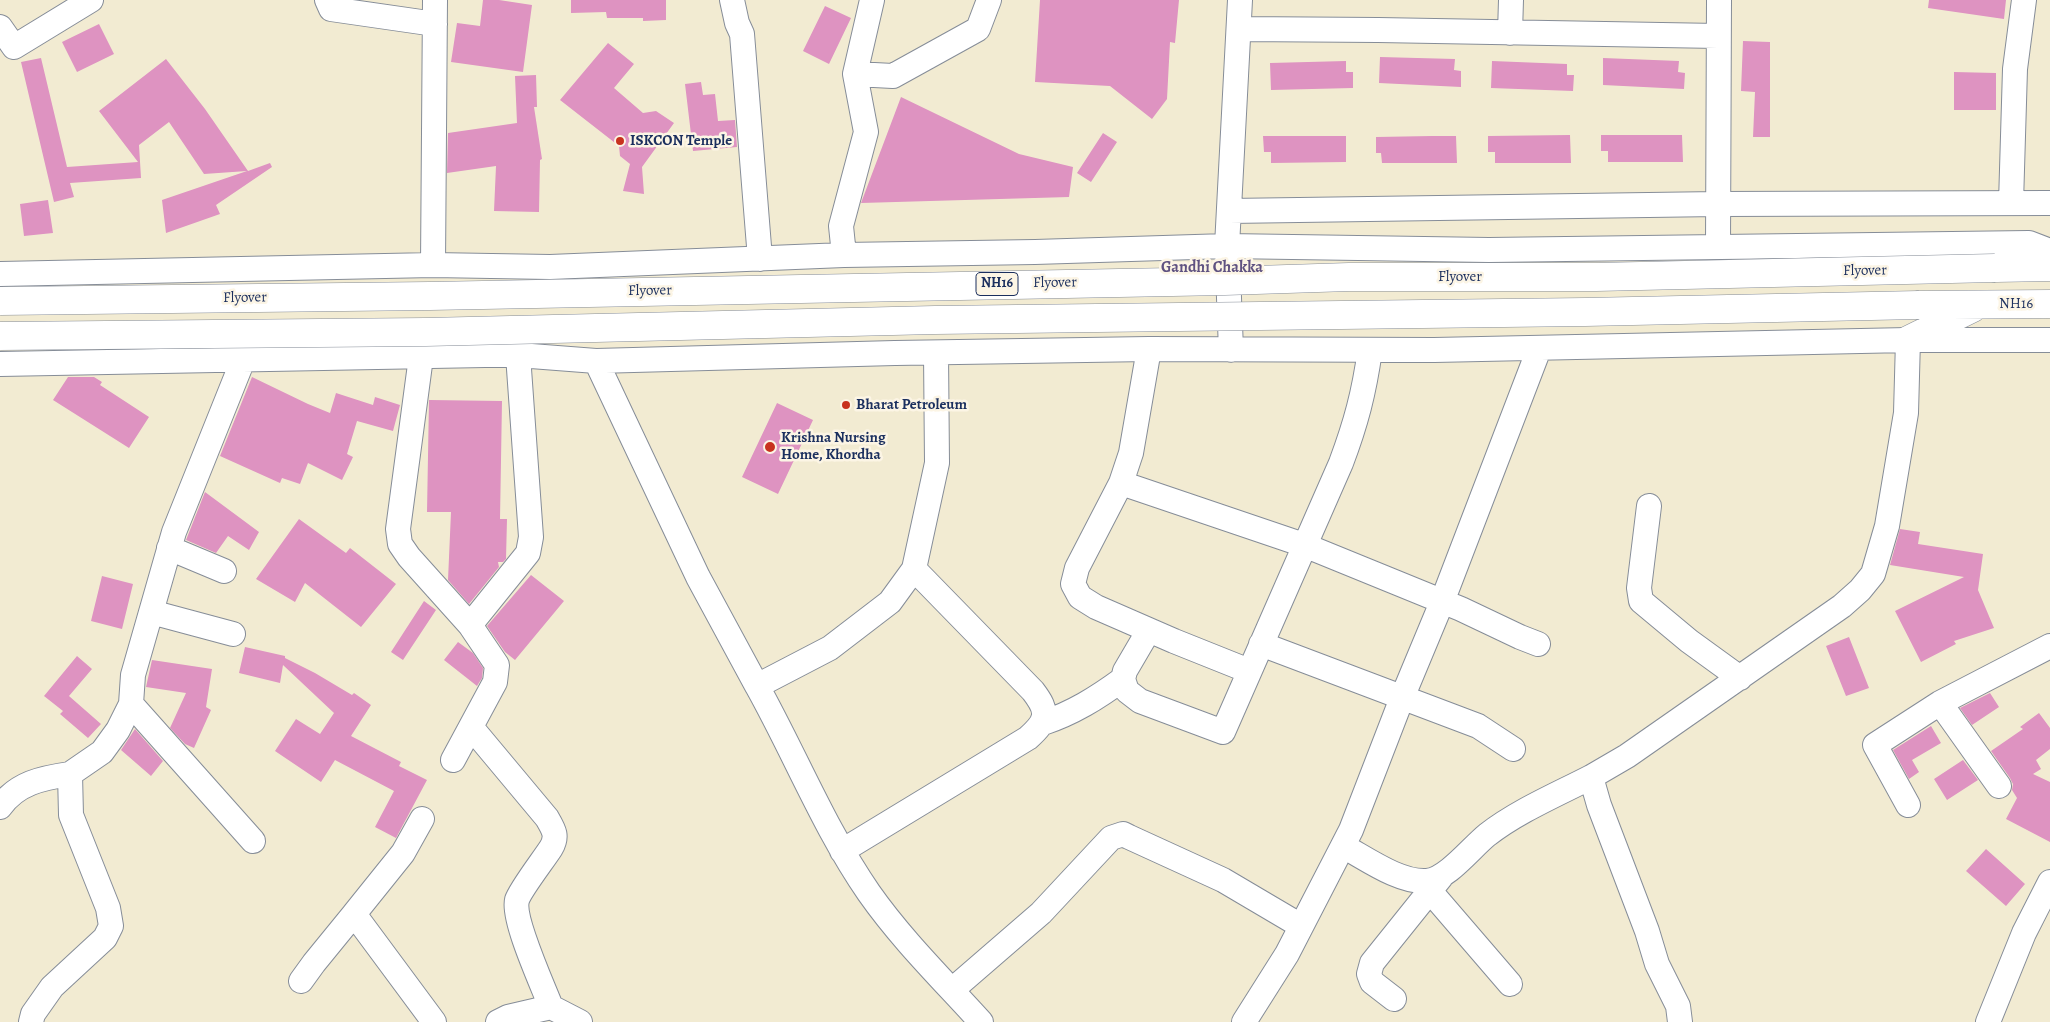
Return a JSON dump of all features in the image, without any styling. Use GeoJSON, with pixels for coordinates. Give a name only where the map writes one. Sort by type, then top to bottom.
{"type":"FeatureCollection","features":[{"type":"Feature","properties":{"kind":"highway","name":"Flyover"},"geometry":{"type":"LineString","coordinates":[[0,301],[440,296],[1350,277],[1596,277],[2050,267]]}},
{"type":"Feature","properties":{"kind":"highway"},"geometry":{"type":"LineString","coordinates":[[1908,340],[1981,304]]}},
{"type":"Feature","properties":{"kind":"highway","name":"NH16"},"geometry":{"type":"LineString","coordinates":[[0,336],[426,332],[935,320],[2050,304]]}},
{"type":"Feature","properties":{"kind":"street"},"geometry":{"type":"LineString","coordinates":[[0,27],[14,47],[91,0]]}},
{"type":"Feature","properties":{"kind":"street"},"geometry":{"type":"LineString","coordinates":[[327,0],[332,9],[435,24]]}},
{"type":"Feature","properties":{"kind":"street"},"geometry":{"type":"LineString","coordinates":[[433,266],[435,0]]}},
{"type":"Feature","properties":{"kind":"street"},"geometry":{"type":"LineString","coordinates":[[732,0],[737,23],[742,34],[760,258]]}},
{"type":"Feature","properties":{"kind":"street"},"geometry":{"type":"LineString","coordinates":[[844,255],[841,226],[866,132],[855,74],[872,0]]}},
{"type":"Feature","properties":{"kind":"street"},"geometry":{"type":"LineString","coordinates":[[855,74],[893,76],[910,67],[978,29],[989,0]]}},
{"type":"Feature","properties":{"kind":"street"},"geometry":{"type":"LineString","coordinates":[[1230,350],[1227,246],[1240,0]]}},
{"type":"Feature","properties":{"kind":"street"},"geometry":{"type":"LineString","coordinates":[[1510,33],[1511,0]]}},
{"type":"Feature","properties":{"kind":"street"},"geometry":{"type":"LineString","coordinates":[[1718,246],[1719,0]]}},
{"type":"Feature","properties":{"kind":"street"},"geometry":{"type":"LineString","coordinates":[[2011,203],[2015,69],[2024,0]]}},
{"type":"Feature","properties":{"kind":"street"},"geometry":{"type":"LineString","coordinates":[[1239,30],[1378,30],[1718,36]]}},
{"type":"Feature","properties":{"kind":"street"},"geometry":{"type":"LineString","coordinates":[[1229,211],[1718,204],[2050,203]]}},
{"type":"Feature","properties":{"kind":"street"},"geometry":{"type":"LineString","coordinates":[[0,274],[433,266],[550,267],[844,255],[1227,246],[1489,250],[2029,243],[2050,251]]}},
{"type":"Feature","properties":{"kind":"street"},"geometry":{"type":"LineString","coordinates":[[2,367],[518,355],[596,361],[936,353],[1148,350],[1539,349],[1908,340],[2050,340]]}},
{"type":"Feature","properties":{"kind":"street"},"geometry":{"type":"LineString","coordinates":[[1394,999],[1372,982],[1369,974],[1372,963],[1435,884],[1487,835],[1514,816],[1591,777],[1627,756],[1842,606],[1860,590],[1873,574],[1886,526],[1906,413],[1908,340]]}},
{"type":"Feature","properties":{"kind":"street"},"geometry":{"type":"LineString","coordinates":[[1244,1022],[1287,954],[1352,830],[1539,349]]}},
{"type":"Feature","properties":{"kind":"street"},"geometry":{"type":"LineString","coordinates":[[1148,350],[1131,452],[1121,483],[1077,568],[1073,584],[1080,597],[1096,607],[1249,671]]}},
{"type":"Feature","properties":{"kind":"street"},"geometry":{"type":"LineString","coordinates":[[1149,630],[1125,671],[1123,679],[1127,691],[1140,701],[1223,732],[1341,463],[1356,422],[1364,389],[1370,350]]}},
{"type":"Feature","properties":{"kind":"street"},"geometry":{"type":"LineString","coordinates":[[757,686],[830,648],[890,602],[914,570],[938,463],[936,353]]}},
{"type":"Feature","properties":{"kind":"street"},"geometry":{"type":"LineString","coordinates":[[470,625],[519,566],[528,553],[531,537],[518,355]]}},
{"type":"Feature","properties":{"kind":"street"},"geometry":{"type":"LineString","coordinates":[[421,357],[398,529],[400,544],[409,557],[470,625],[497,665],[495,682],[453,760]]}},
{"type":"Feature","properties":{"kind":"street"},"geometry":{"type":"LineString","coordinates":[[0,807],[8,796],[24,785],[70,774],[102,752],[118,730],[131,704],[134,675],[169,548],[193,482],[243,360]]}},
{"type":"Feature","properties":{"kind":"street"},"geometry":{"type":"LineString","coordinates":[[596,361],[698,577],[757,686],[842,851],[869,893],[900,933],[981,1022]]}},
{"type":"Feature","properties":{"kind":"street"},"geometry":{"type":"LineString","coordinates":[[1121,483],[1304,545],[1538,644]]}},
{"type":"Feature","properties":{"kind":"street"},"geometry":{"type":"LineString","coordinates":[[1649,506],[1639,588],[1642,601],[1689,642],[1740,678]]}},
{"type":"Feature","properties":{"kind":"street"},"geometry":{"type":"LineString","coordinates":[[169,548],[224,571]]}},
{"type":"Feature","properties":{"kind":"street"},"geometry":{"type":"LineString","coordinates":[[914,570],[1033,691],[1044,709],[1043,723]]}},
{"type":"Feature","properties":{"kind":"street"},"geometry":{"type":"LineString","coordinates":[[151,612],[233,634]]}},
{"type":"Feature","properties":{"kind":"street"},"geometry":{"type":"LineString","coordinates":[[1261,644],[1478,726],[1513,749]]}},
{"type":"Feature","properties":{"kind":"street"},"geometry":{"type":"LineString","coordinates":[[1908,805],[1875,745],[1940,703],[2050,646]]}},
{"type":"Feature","properties":{"kind":"street"},"geometry":{"type":"LineString","coordinates":[[842,851],[1022,741],[1043,723],[1065,716],[1123,679]]}},
{"type":"Feature","properties":{"kind":"street"},"geometry":{"type":"LineString","coordinates":[[1940,703],[1999,786]]}},
{"type":"Feature","properties":{"kind":"street"},"geometry":{"type":"LineString","coordinates":[[131,704],[252,841]]}},
{"type":"Feature","properties":{"kind":"street"},"geometry":{"type":"LineString","coordinates":[[471,727],[547,818],[555,834],[555,840],[551,848],[517,900],[517,912],[521,927],[551,1007]]}},
{"type":"Feature","properties":{"kind":"street"},"geometry":{"type":"LineString","coordinates":[[31,1022],[33,1014],[52,987],[105,938],[111,926],[108,908],[70,815],[70,774]]}},
{"type":"Feature","properties":{"kind":"street"},"geometry":{"type":"LineString","coordinates":[[1591,777],[1599,805],[1647,931],[1657,964],[1678,1006],[1680,1022]]}},
{"type":"Feature","properties":{"kind":"street"},"geometry":{"type":"LineString","coordinates":[[301,981],[314,962],[403,853],[422,819]]}},
{"type":"Feature","properties":{"kind":"street"},"geometry":{"type":"LineString","coordinates":[[952,990],[1041,913],[1111,838],[1117,835],[1130,837],[1223,880],[1301,926]]}},
{"type":"Feature","properties":{"kind":"street"},"geometry":{"type":"LineString","coordinates":[[1343,846],[1401,877],[1417,881],[1429,881],[1435,884],[1510,984]]}},
{"type":"Feature","properties":{"kind":"street"},"geometry":{"type":"LineString","coordinates":[[1988,1022],[2024,933],[2050,882]]}},
{"type":"Feature","properties":{"kind":"street"},"geometry":{"type":"LineString","coordinates":[[354,914],[434,1022]]}},
{"type":"Feature","properties":{"kind":"street"},"geometry":{"type":"LineString","coordinates":[[498,1022],[508,1017],[551,1007],[580,1022]]}},
{"type":"Feature","properties":{"kind":"building"},"geometry":{"type":"Polygon","coordinates":[[[483,0],[499,0],[532,5],[523,72],[451,62],[457,23],[480,26],[483,0]]]}},
{"type":"Feature","properties":{"kind":"building"},"geometry":{"type":"Polygon","coordinates":[[[571,0],[666,0],[666,20],[643,21],[643,18],[607,18],[606,12],[571,13],[571,0]]]}},
{"type":"Feature","properties":{"kind":"building"},"geometry":{"type":"Polygon","coordinates":[[[1040,0],[1179,0],[1175,43],[1170,42],[1167,99],[1152,119],[1110,86],[1035,82],[1040,0]]]}},
{"type":"Feature","properties":{"kind":"building"},"geometry":{"type":"Polygon","coordinates":[[[1929,0],[2006,0],[2004,19],[1928,8],[1929,0]]]}},
{"type":"Feature","properties":{"kind":"building"},"geometry":{"type":"Polygon","coordinates":[[[825,6],[851,18],[829,64],[803,51],[825,6]]]}},
{"type":"Feature","properties":{"kind":"building"},"geometry":{"type":"Polygon","coordinates":[[[99,24],[114,54],[77,72],[62,42],[99,24]]]}},
{"type":"Feature","properties":{"kind":"building"},"geometry":{"type":"Polygon","coordinates":[[[1743,41],[1770,42],[1770,137],[1753,137],[1755,92],[1741,91],[1743,41]]]}},
{"type":"Feature","properties":{"kind":"building"},"geometry":{"type":"Polygon","coordinates":[[[608,43],[634,64],[614,88],[643,113],[656,111],[674,123],[642,167],[644,194],[623,191],[630,164],[620,156],[619,146],[560,100],[608,43]]]}},
{"type":"Feature","properties":{"kind":"building"},"geometry":{"type":"Polygon","coordinates":[[[1380,57],[1455,59],[1454,70],[1461,71],[1461,87],[1379,83],[1380,57]]]}},
{"type":"Feature","properties":{"kind":"building"},"geometry":{"type":"Polygon","coordinates":[[[41,58],[67,167],[138,162],[99,111],[166,59],[205,109],[248,171],[270,163],[272,167],[216,205],[220,214],[166,233],[162,200],[247,171],[204,174],[169,122],[139,145],[141,178],[70,183],[74,197],[54,202],[21,62],[41,58]]]}},
{"type":"Feature","properties":{"kind":"building"},"geometry":{"type":"Polygon","coordinates":[[[1603,58],[1679,61],[1678,72],[1685,73],[1684,89],[1603,85],[1603,58]]]}},
{"type":"Feature","properties":{"kind":"building"},"geometry":{"type":"Polygon","coordinates":[[[1346,61],[1346,72],[1353,72],[1353,88],[1271,90],[1270,63],[1346,61]]]}},
{"type":"Feature","properties":{"kind":"building"},"geometry":{"type":"Polygon","coordinates":[[[1492,61],[1567,64],[1567,75],[1574,75],[1573,91],[1491,88],[1492,61]]]}},
{"type":"Feature","properties":{"kind":"building"},"geometry":{"type":"Polygon","coordinates":[[[1954,72],[1996,73],[1996,110],[1954,110],[1954,72]]]}},
{"type":"Feature","properties":{"kind":"building"},"geometry":{"type":"Polygon","coordinates":[[[536,75],[537,107],[534,107],[542,159],[540,160],[539,212],[494,211],[496,166],[447,173],[448,133],[517,123],[515,76],[536,75]]]}},
{"type":"Feature","properties":{"kind":"building"},"geometry":{"type":"Polygon","coordinates":[[[701,82],[703,95],[715,94],[718,121],[735,120],[737,147],[693,151],[685,84],[701,82]]]}},
{"type":"Feature","properties":{"kind":"building"},"geometry":{"type":"Polygon","coordinates":[[[901,97],[1019,154],[1073,167],[1069,197],[861,203],[901,97]]]}},
{"type":"Feature","properties":{"kind":"building"},"geometry":{"type":"Polygon","coordinates":[[[1103,133],[1117,142],[1091,182],[1077,173],[1103,133]]]}},
{"type":"Feature","properties":{"kind":"building"},"geometry":{"type":"Polygon","coordinates":[[[1570,135],[1571,163],[1495,163],[1495,152],[1488,152],[1488,136],[1570,135]]]}},
{"type":"Feature","properties":{"kind":"building"},"geometry":{"type":"Polygon","coordinates":[[[1601,135],[1682,135],[1683,162],[1608,162],[1608,151],[1601,151],[1601,135]]]}},
{"type":"Feature","properties":{"kind":"building"},"geometry":{"type":"Polygon","coordinates":[[[1263,136],[1346,136],[1346,162],[1271,163],[1271,152],[1264,152],[1263,136]]]}},
{"type":"Feature","properties":{"kind":"building"},"geometry":{"type":"Polygon","coordinates":[[[1456,136],[1457,163],[1382,163],[1381,153],[1376,153],[1376,137],[1456,136]]]}},
{"type":"Feature","properties":{"kind":"building"},"geometry":{"type":"Polygon","coordinates":[[[48,200],[53,233],[24,236],[20,204],[48,200]]]}},
{"type":"Feature","properties":{"kind":"building"},"geometry":{"type":"Polygon","coordinates":[[[68,377],[94,377],[102,382],[100,385],[149,417],[129,448],[53,400],[68,377]]]}},
{"type":"Feature","properties":{"kind":"building"},"geometry":{"type":"Polygon","coordinates":[[[252,377],[330,413],[336,393],[373,405],[375,397],[400,405],[393,431],[357,421],[347,454],[353,457],[342,480],[308,463],[300,484],[282,478],[280,483],[220,456],[252,377]]]}},
{"type":"Feature","properties":{"kind":"building"},"geometry":{"type":"Polygon","coordinates":[[[429,400],[502,401],[500,519],[507,519],[506,559],[503,562],[498,562],[499,567],[469,604],[448,580],[451,512],[427,512],[429,400]]]}},
{"type":"Feature","properties":{"kind":"building"},"geometry":{"type":"Polygon","coordinates":[[[777,403],[813,420],[778,494],[742,477],[777,403]]]}},
{"type":"Feature","properties":{"kind":"building"},"geometry":{"type":"Polygon","coordinates":[[[205,492],[259,532],[249,550],[228,536],[216,553],[186,540],[205,492]]]}},
{"type":"Feature","properties":{"kind":"building"},"geometry":{"type":"Polygon","coordinates":[[[299,519],[346,553],[350,548],[396,584],[361,627],[305,583],[295,602],[256,579],[299,519]]]}},
{"type":"Feature","properties":{"kind":"building"},"geometry":{"type":"Polygon","coordinates":[[[1900,529],[1920,532],[1918,544],[1983,554],[1978,590],[1994,628],[1954,641],[1956,644],[1921,662],[1895,611],[1964,577],[1890,565],[1900,529]]]}},
{"type":"Feature","properties":{"kind":"building"},"geometry":{"type":"Polygon","coordinates":[[[531,575],[564,601],[515,660],[505,652],[487,626],[531,575]]]}},
{"type":"Feature","properties":{"kind":"building"},"geometry":{"type":"Polygon","coordinates":[[[102,576],[133,584],[122,629],[91,621],[102,576]]]}},
{"type":"Feature","properties":{"kind":"building"},"geometry":{"type":"Polygon","coordinates":[[[424,601],[436,610],[403,660],[391,652],[424,601]]]}},
{"type":"Feature","properties":{"kind":"building"},"geometry":{"type":"Polygon","coordinates":[[[1849,637],[1869,688],[1846,696],[1826,646],[1849,637]]]}},
{"type":"Feature","properties":{"kind":"building"},"geometry":{"type":"Polygon","coordinates":[[[458,642],[473,653],[483,668],[482,678],[477,686],[444,660],[458,642]]]}},
{"type":"Feature","properties":{"kind":"building"},"geometry":{"type":"Polygon","coordinates":[[[245,647],[285,656],[285,658],[352,695],[354,693],[371,705],[351,736],[401,762],[399,766],[427,780],[396,838],[375,827],[394,791],[335,760],[321,782],[275,751],[296,719],[320,734],[334,713],[283,665],[280,683],[239,673],[245,647]]]}},
{"type":"Feature","properties":{"kind":"building"},"geometry":{"type":"Polygon","coordinates":[[[77,656],[92,669],[69,696],[101,724],[88,738],[60,714],[63,711],[44,696],[77,656]]]}},
{"type":"Feature","properties":{"kind":"building"},"geometry":{"type":"Polygon","coordinates":[[[152,660],[212,669],[206,707],[211,710],[194,748],[185,744],[170,728],[186,693],[146,687],[152,660]]]}},
{"type":"Feature","properties":{"kind":"building"},"geometry":{"type":"Polygon","coordinates":[[[1990,693],[1999,707],[1972,725],[1960,708],[1990,693]]]}},
{"type":"Feature","properties":{"kind":"building"},"geometry":{"type":"Polygon","coordinates":[[[2039,713],[2050,728],[2050,749],[2036,760],[2041,769],[2033,774],[2050,782],[2050,842],[2006,819],[2017,798],[2012,790],[2013,784],[2010,778],[1991,751],[2023,729],[2020,727],[2039,713]]]}},
{"type":"Feature","properties":{"kind":"building"},"geometry":{"type":"Polygon","coordinates":[[[1931,726],[1941,743],[1912,760],[1919,772],[1909,779],[1893,750],[1931,726]]]}},
{"type":"Feature","properties":{"kind":"building"},"geometry":{"type":"Polygon","coordinates":[[[135,729],[163,761],[151,776],[121,750],[135,729]]]}},
{"type":"Feature","properties":{"kind":"building"},"geometry":{"type":"Polygon","coordinates":[[[1963,760],[1978,780],[1947,800],[1934,779],[1963,760]]]}},
{"type":"Feature","properties":{"kind":"building"},"geometry":{"type":"Polygon","coordinates":[[[1986,849],[2025,884],[2006,906],[1966,871],[1986,849]]]}},
{"type":"Feature","properties":{"kind":"place","name":"ISKCON Temple"},"geometry":{"type":"Point","coordinates":[620,141]}},
{"type":"Feature","properties":{"kind":"place","name":"Bharat Petroleum"},"geometry":{"type":"Point","coordinates":[846,405]}},
{"type":"Feature","properties":{"kind":"place","name":"Krishna Nursing Home, Khordha"},"geometry":{"type":"Point","coordinates":[770,447]}},
{"type":"Feature","properties":{"kind":"district","name":"Gandhi Chakka"},"geometry":{"type":"Point","coordinates":[1212,268]}}]}
